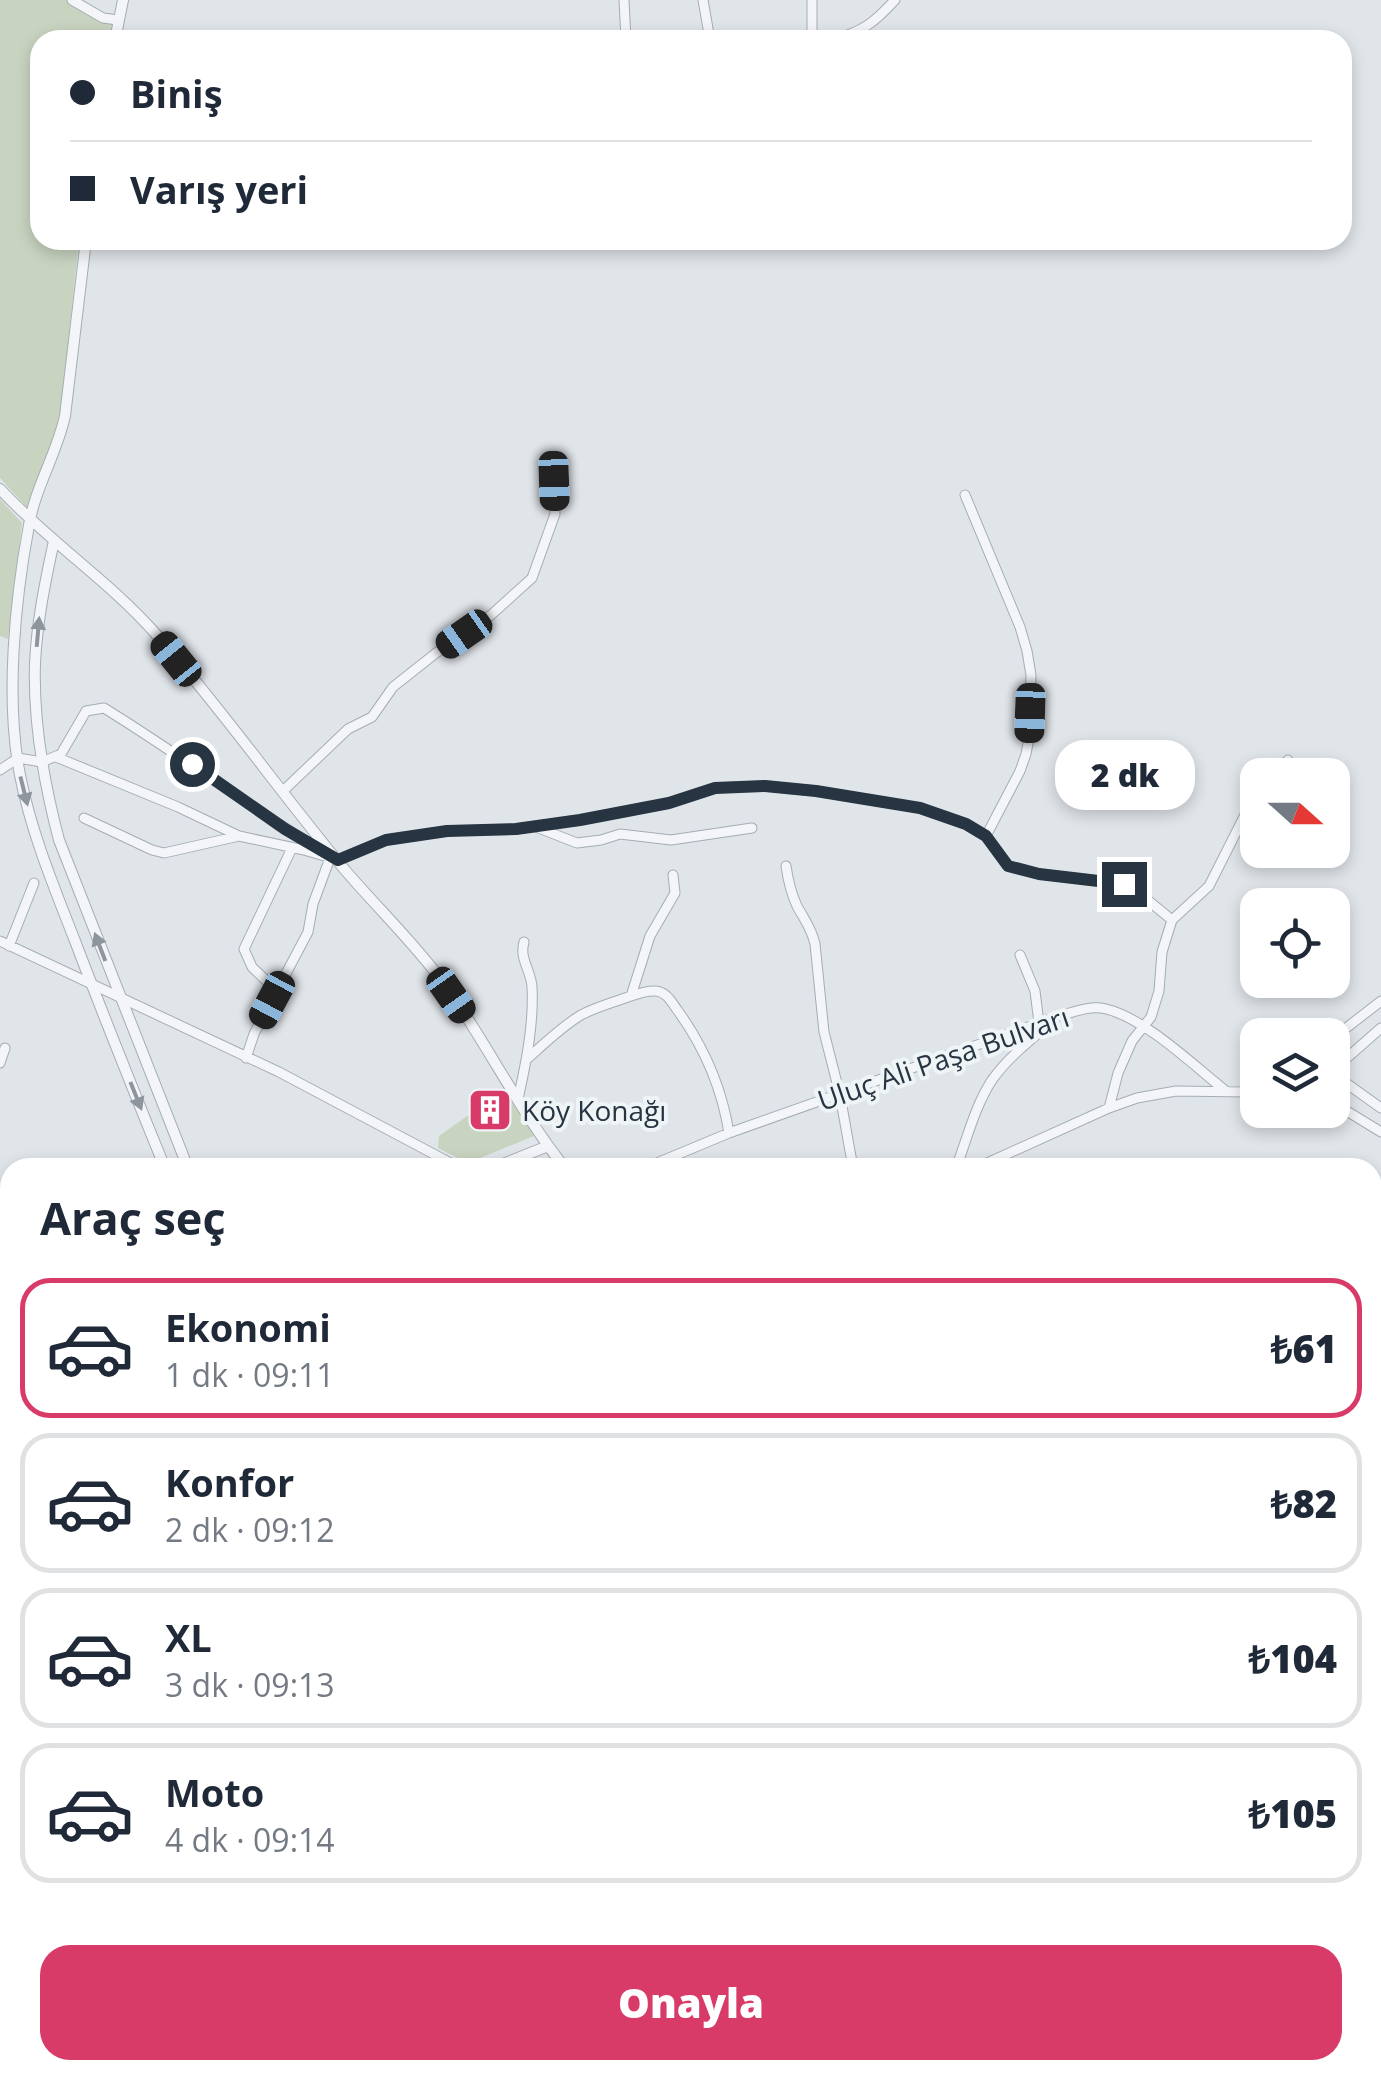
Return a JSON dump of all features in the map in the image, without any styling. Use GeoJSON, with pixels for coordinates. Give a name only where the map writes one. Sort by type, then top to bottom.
{"type":"FeatureCollection","features":[{"type":"Feature","properties":{"kind":"street"},"geometry":{"type":"LineString","coordinates":[[72,0],[103,18],[118,20]]}},
{"type":"Feature","properties":{"kind":"street"},"geometry":{"type":"LineString","coordinates":[[116,30],[124,0]]}},
{"type":"Feature","properties":{"kind":"street"},"geometry":{"type":"LineString","coordinates":[[624,0],[626,30]]}},
{"type":"Feature","properties":{"kind":"street"},"geometry":{"type":"LineString","coordinates":[[703,0],[708,30]]}},
{"type":"Feature","properties":{"kind":"street"},"geometry":{"type":"LineString","coordinates":[[812,0],[812,30]]}},
{"type":"Feature","properties":{"kind":"street"},"geometry":{"type":"LineString","coordinates":[[861,30],[895,0]]}},
{"type":"Feature","properties":{"kind":"street"},"geometry":{"type":"LineString","coordinates":[[85,250],[65,416],[29,520],[13,674],[18,758],[45,864],[160,1158]]}},
{"type":"Feature","properties":{"kind":"street"},"geometry":{"type":"LineString","coordinates":[[283,791],[348,729],[372,717],[393,687],[490,615],[532,578],[556,514],[554,481]]}},
{"type":"Feature","properties":{"kind":"street"},"geometry":{"type":"LineString","coordinates":[[0,489],[154,632],[334,859],[434,972],[557,1158]]}},
{"type":"Feature","properties":{"kind":"street"},"geometry":{"type":"LineString","coordinates":[[965,495],[1020,628],[1031,675],[1026,754],[986,836]]}},
{"type":"Feature","properties":{"kind":"street"},"geometry":{"type":"LineString","coordinates":[[54,541],[40,610],[35,664],[42,762],[59,840],[184,1158]]}},
{"type":"Feature","properties":{"kind":"street"},"geometry":{"type":"LineString","coordinates":[[0,770],[18,758],[42,762],[62,754],[86,711],[104,708],[334,859]]}},
{"type":"Feature","properties":{"kind":"street"},"geometry":{"type":"LineString","coordinates":[[56,757],[239,836],[334,859],[386,840],[580,820],[669,803],[715,788],[765,786],[816,791],[920,808],[966,824],[986,836],[1008,866],[1039,874],[1124,884],[1172,920]]}},
{"type":"Feature","properties":{"kind":"street"},"geometry":{"type":"LineString","coordinates":[[84,818],[164,853],[239,836]]}},
{"type":"Feature","properties":{"kind":"street"},"geometry":{"type":"LineString","coordinates":[[1109,1108],[1118,1073],[1132,1041],[1151,1017],[1160,991],[1162,952],[1172,920],[1209,886],[1240,825]]}},
{"type":"Feature","properties":{"kind":"street"},"geometry":{"type":"LineString","coordinates":[[534,826],[577,844],[620,834],[671,840],[752,828]]}},
{"type":"Feature","properties":{"kind":"street"},"geometry":{"type":"LineString","coordinates":[[277,990],[252,967],[244,949],[292,848]]}},
{"type":"Feature","properties":{"kind":"street"},"geometry":{"type":"LineString","coordinates":[[246,1058],[254,1034],[308,932],[313,904],[334,859]]}},
{"type":"Feature","properties":{"kind":"street"},"geometry":{"type":"LineString","coordinates":[[786,866],[798,907],[816,944],[824,1032],[851,1158]]}},
{"type":"Feature","properties":{"kind":"street"},"geometry":{"type":"LineString","coordinates":[[631,996],[650,936],[674,893],[674,875]]}},
{"type":"Feature","properties":{"kind":"street"},"geometry":{"type":"LineString","coordinates":[[34,883],[4,944],[279,1072],[441,1158]]}},
{"type":"Feature","properties":{"kind":"street"},"geometry":{"type":"LineString","coordinates":[[518,1099],[526,1060],[532,984],[520,953],[524,942]]}},
{"type":"Feature","properties":{"kind":"street"},"geometry":{"type":"LineString","coordinates":[[1020,954],[1035,991],[1039,1023]]}},
{"type":"Feature","properties":{"kind":"street"},"geometry":{"type":"LineString","coordinates":[[526,1060],[558,1030],[584,1013],[631,996],[660,992],[690,1026],[725,1108],[729,1133]]}},
{"type":"Feature","properties":{"kind":"street"},"geometry":{"type":"LineString","coordinates":[[1350,1025],[1381,1001]]}},
{"type":"Feature","properties":{"kind":"street","name":"Uluç Ali Paşa Bulvarı"},"geometry":{"type":"LineString","coordinates":[[669,1158],[729,1133],[1080,1010],[1104,1008],[1144,1026],[1226,1091]]}},
{"type":"Feature","properties":{"kind":"street"},"geometry":{"type":"LineString","coordinates":[[960,1158],[982,1097],[994,1078],[1015,1053],[1058,1016]]}},
{"type":"Feature","properties":{"kind":"street"},"geometry":{"type":"LineString","coordinates":[[1350,1056],[1381,1028]]}},
{"type":"Feature","properties":{"kind":"street"},"geometry":{"type":"LineString","coordinates":[[0,1064],[5,1048]]}},
{"type":"Feature","properties":{"kind":"street"},"geometry":{"type":"LineString","coordinates":[[1350,1085],[1381,1108]]}},
{"type":"Feature","properties":{"kind":"street"},"geometry":{"type":"LineString","coordinates":[[998,1158],[1137,1098],[1176,1092],[1240,1093]]}},
{"type":"Feature","properties":{"kind":"street"},"geometry":{"type":"LineString","coordinates":[[1350,1113],[1381,1132]]}},
{"type":"Feature","properties":{"kind":"street"},"geometry":{"type":"LineString","coordinates":[[519,1158],[548,1146]]}},
{"type":"Feature","properties":{"kind":"green space"},"geometry":{"type":"Polygon","coordinates":[[[0,0],[68,0],[112,25],[111,30],[30,30],[30,250],[78,250],[60,419],[29,510],[0,478],[0,0]]]}},
{"type":"Feature","properties":{"kind":"green space"},"geometry":{"type":"Polygon","coordinates":[[[0,499],[22,523],[8,639],[0,636],[0,499]]]}},
{"type":"Feature","properties":{"kind":"green space"},"geometry":{"type":"Polygon","coordinates":[[[505,1089],[534,1136],[480,1158],[458,1158],[438,1148],[439,1136],[505,1089]]]}},
{"type":"Feature","properties":{"kind":"place","name":"Köy Konağı"},"geometry":{"type":"Point","coordinates":[490,1110]}},
{"type":"Feature","properties":{"kind":"route"},"geometry":{"type":"LineString","coordinates":[[192,764],[285,829],[338,860],[386,840],[580,820],[669,803],[715,788],[765,786],[920,808],[966,824],[986,836],[1008,866],[1039,874],[1124,884]]}}]}
